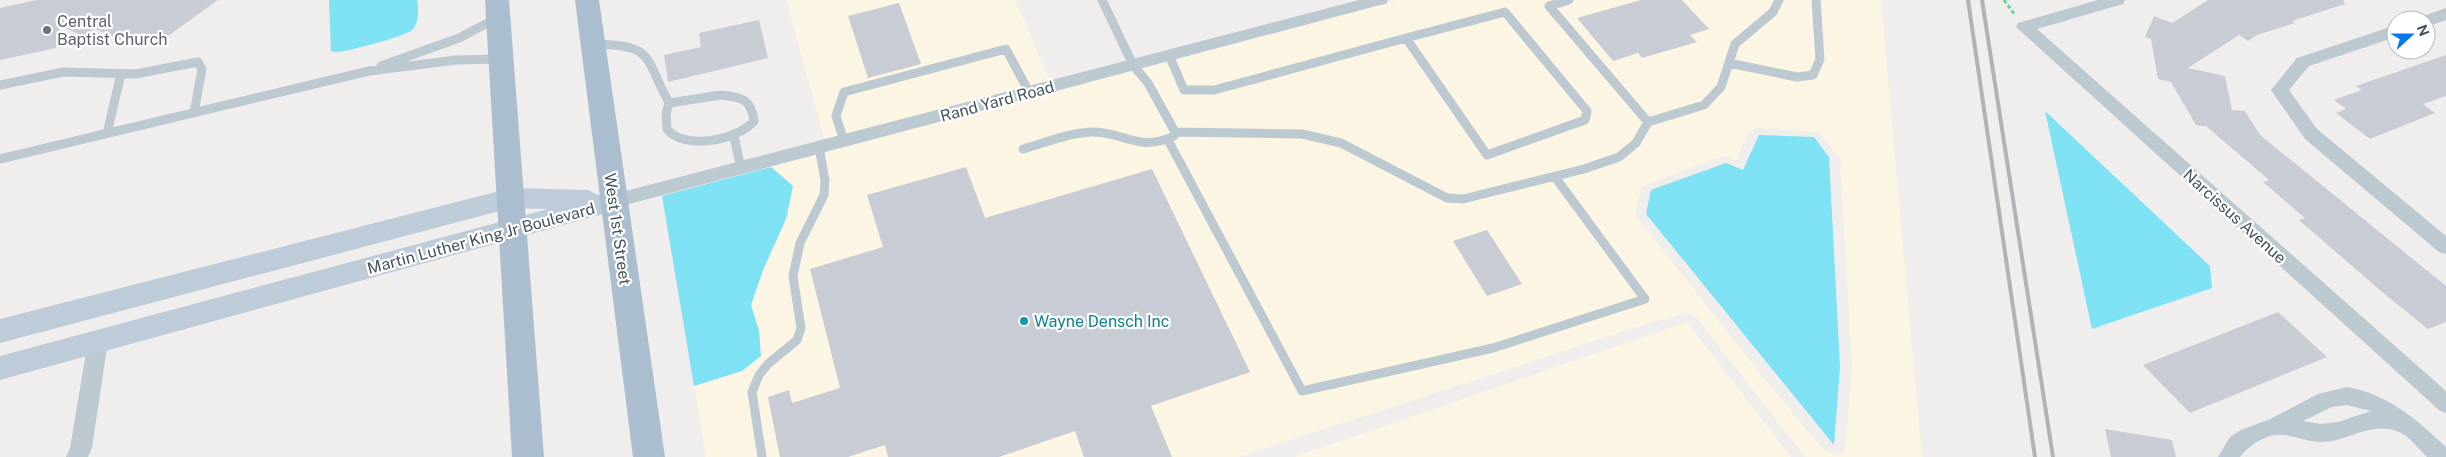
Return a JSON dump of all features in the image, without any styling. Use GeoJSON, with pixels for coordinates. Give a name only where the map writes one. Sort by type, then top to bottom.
{"type":"FeatureCollection","features":[{"type":"Feature","properties":{"kind":"main road","name":"West 1st Street"},"geometry":{"type":"LineString","coordinates":[[587,0],[649,457]]}},
{"type":"Feature","properties":{"kind":"main road"},"geometry":{"type":"LineString","coordinates":[[497,9],[514,230],[528,457]]}},
{"type":"Feature","properties":{"kind":"main road","name":"Martin Luther King Jr Boulevard"},"geometry":{"type":"LineString","coordinates":[[0,332],[511,198],[614,201]]}},
{"type":"Feature","properties":{"kind":"main road","name":"Martin Luther King Jr Boulevard"},"geometry":{"type":"LineString","coordinates":[[0,368],[514,230],[614,201]]}},
{"type":"Feature","properties":{"kind":"street","name":"Rand Yard Road"},"geometry":{"type":"LineString","coordinates":[[614,201],[1380,0]]}},
{"type":"Feature","properties":{"kind":"street","name":"Narcissus Avenue"},"geometry":{"type":"LineString","coordinates":[[2117,0],[2024,27],[2446,404]]}},
{"type":"Feature","properties":{"kind":"street"},"geometry":{"type":"LineString","coordinates":[[2386,34],[2303,62],[2280,90],[2311,134],[2446,247]]}},
{"type":"Feature","properties":{"kind":"street"},"geometry":{"type":"LineString","coordinates":[[77,457],[98,341]]}},
{"type":"Feature","properties":{"kind":"street"},"geometry":{"type":"LineString","coordinates":[[2228,457],[2236,443],[2247,436],[2275,426],[2333,398],[2347,396],[2366,400],[2381,407],[2408,425],[2442,457]]}},
{"type":"Feature","properties":{"kind":"street"},"geometry":{"type":"LineString","coordinates":[[2275,426],[2320,433],[2339,432],[2364,421],[2372,420],[2393,420],[2408,425]]}},
{"type":"Feature","properties":{"kind":"lane"},"geometry":{"type":"LineString","coordinates":[[1102,0],[1133,65],[1148,83],[1175,132]]}},
{"type":"Feature","properties":{"kind":"lane"},"geometry":{"type":"LineString","coordinates":[[1569,0],[1549,6],[1648,122]]}},
{"type":"Feature","properties":{"kind":"lane"},"geometry":{"type":"LineString","coordinates":[[1175,132],[1310,136],[1341,143],[1447,198],[1463,199],[1555,176],[1619,157],[1636,142],[1648,122],[1704,105],[1721,87],[1735,44],[1773,12],[1779,0]]}},
{"type":"Feature","properties":{"kind":"lane"},"geometry":{"type":"LineString","coordinates":[[1729,63],[1797,77],[1813,75],[1820,60],[1816,0]]}},
{"type":"Feature","properties":{"kind":"lane"},"geometry":{"type":"LineString","coordinates":[[369,71],[459,38],[485,26],[497,9]]}},
{"type":"Feature","properties":{"kind":"lane"},"geometry":{"type":"LineString","coordinates":[[1169,55],[1175,73],[1184,90],[1214,90],[1406,38],[1505,12],[1587,111],[1585,120],[1486,154],[1406,38]]}},
{"type":"Feature","properties":{"kind":"lane"},"geometry":{"type":"LineString","coordinates":[[593,44],[623,44],[644,54],[650,61],[659,87],[669,103],[666,122],[667,131],[673,137],[682,140],[718,140],[734,137],[750,127],[754,121],[753,109],[740,98],[710,95],[669,103]]}},
{"type":"Feature","properties":{"kind":"lane"},"geometry":{"type":"LineString","coordinates":[[844,141],[836,116],[844,92],[1006,49],[1028,92]]}},
{"type":"Feature","properties":{"kind":"lane"},"geometry":{"type":"LineString","coordinates":[[0,159],[369,71],[468,58],[501,59]]}},
{"type":"Feature","properties":{"kind":"lane"},"geometry":{"type":"LineString","coordinates":[[0,85],[64,72],[135,74],[198,62],[202,69],[194,113]]}},
{"type":"Feature","properties":{"kind":"lane"},"geometry":{"type":"LineString","coordinates":[[107,133],[121,74]]}},
{"type":"Feature","properties":{"kind":"lane"},"geometry":{"type":"LineString","coordinates":[[1023,149],[1094,132],[1133,143],[1153,143],[1168,140],[1174,136],[1175,132]]}},
{"type":"Feature","properties":{"kind":"lane"},"geometry":{"type":"LineString","coordinates":[[734,137],[740,168]]}},
{"type":"Feature","properties":{"kind":"lane"},"geometry":{"type":"LineString","coordinates":[[1168,140],[1302,391],[1492,348],[1645,298],[1555,176]]}},
{"type":"Feature","properties":{"kind":"lane"},"geometry":{"type":"LineString","coordinates":[[762,457],[752,392],[759,375],[768,364],[797,340],[801,328],[793,276],[800,243],[824,195],[825,180],[819,147]]}},
{"type":"Feature","properties":{"kind":"shaded area"},"geometry":{"type":"Polygon","coordinates":[[[786,0],[1015,0],[1055,92],[1398,0],[1881,0],[1922,457],[1805,457],[1697,318],[1688,313],[1646,324],[1239,457],[706,457],[694,386],[742,371],[759,331],[751,305],[793,186],[771,167],[828,152],[786,0]],[[1758,128],[1749,132],[1736,160],[1727,156],[1720,157],[1642,186],[1635,212],[1766,381],[1823,449],[1830,453],[1841,454],[1845,450],[1852,368],[1840,158],[1819,132],[1758,128]]]}},
{"type":"Feature","properties":{"kind":"shaded area"},"geometry":{"type":"Polygon","coordinates":[[[1687,322],[1791,457],[1294,457],[1687,322]]]}},
{"type":"Feature","properties":{"kind":"water"},"geometry":{"type":"Polygon","coordinates":[[[329,0],[417,0],[417,20],[412,30],[407,33],[361,47],[334,52],[331,51],[329,0]]]}},
{"type":"Feature","properties":{"kind":"water"},"geometry":{"type":"Polygon","coordinates":[[[2045,111],[2210,266],[2212,288],[2092,329],[2045,111]]]}},
{"type":"Feature","properties":{"kind":"water"},"geometry":{"type":"Polygon","coordinates":[[[1759,135],[1814,137],[1829,157],[1840,367],[1834,445],[1646,214],[1651,190],[1726,163],[1743,170],[1759,135]]]}},
{"type":"Feature","properties":{"kind":"water"},"geometry":{"type":"Polygon","coordinates":[[[771,167],[793,186],[786,219],[763,270],[751,305],[759,331],[761,356],[742,371],[694,386],[662,196],[771,167]]]}},
{"type":"Feature","properties":{"kind":"building","name":"Central Baptist Church"},"geometry":{"type":"Polygon","coordinates":[[[36,0],[218,0],[161,41],[142,33],[127,43],[95,29],[84,36],[60,26],[56,48],[0,60],[0,8],[36,0]]]}},
{"type":"Feature","properties":{"kind":"building"},"geometry":{"type":"Polygon","coordinates":[[[1641,0],[1682,0],[1709,29],[1690,35],[1697,42],[1642,58],[1638,53],[1613,61],[1577,18],[1641,0]]]}},
{"type":"Feature","properties":{"kind":"building"},"geometry":{"type":"Polygon","coordinates":[[[2208,0],[2344,0],[2345,4],[2292,21],[2295,23],[2257,35],[2248,41],[2239,35],[2188,68],[2225,76],[2232,110],[2245,111],[2260,135],[2446,286],[2446,322],[2428,329],[2381,291],[2299,220],[2305,218],[2263,182],[2269,180],[2206,126],[2196,125],[2171,82],[2158,79],[2151,39],[2145,37],[2154,16],[2172,23],[2208,0]]]}},
{"type":"Feature","properties":{"kind":"building"},"geometry":{"type":"Polygon","coordinates":[[[899,3],[921,64],[868,78],[848,16],[899,3]]]}},
{"type":"Feature","properties":{"kind":"building"},"geometry":{"type":"Polygon","coordinates":[[[759,20],[768,58],[668,82],[664,55],[701,47],[699,33],[759,20]]]}},
{"type":"Feature","properties":{"kind":"building"},"geometry":{"type":"Polygon","coordinates":[[[2446,55],[2446,96],[2423,104],[2435,113],[2370,139],[2336,113],[2346,109],[2334,100],[2362,90],[2356,86],[2446,55]]]}},
{"type":"Feature","properties":{"kind":"building","name":"Wayne Densch Inc"},"geometry":{"type":"Polygon","coordinates":[[[966,167],[985,218],[1152,169],[1250,372],[1151,406],[1172,457],[1084,457],[1075,431],[999,457],[888,457],[885,445],[848,457],[780,457],[768,397],[789,390],[792,403],[840,388],[810,269],[883,247],[867,195],[966,167]]]}},
{"type":"Feature","properties":{"kind":"building"},"geometry":{"type":"Polygon","coordinates":[[[1487,230],[1522,284],[1487,296],[1453,241],[1487,230]]]}},
{"type":"Feature","properties":{"kind":"building"},"geometry":{"type":"Polygon","coordinates":[[[2278,312],[2327,357],[2190,413],[2143,365],[2278,312]]]}},
{"type":"Feature","properties":{"kind":"building"},"geometry":{"type":"Polygon","coordinates":[[[2105,429],[2172,440],[2176,457],[2111,457],[2105,429]]]}},
{"type":"Feature","properties":{"kind":"railway"},"geometry":{"type":"LineString","coordinates":[[1968,0],[2035,457]]}},
{"type":"Feature","properties":{"kind":"railway"},"geometry":{"type":"LineString","coordinates":[[1982,0],[2053,457]]}},
{"type":"Feature","properties":{"kind":"place","name":"Central Baptist Church"},"geometry":{"type":"Point","coordinates":[47,30]}},
{"type":"Feature","properties":{"kind":"place","name":"Wayne Densch Inc"},"geometry":{"type":"Point","coordinates":[1024,321]}}]}
